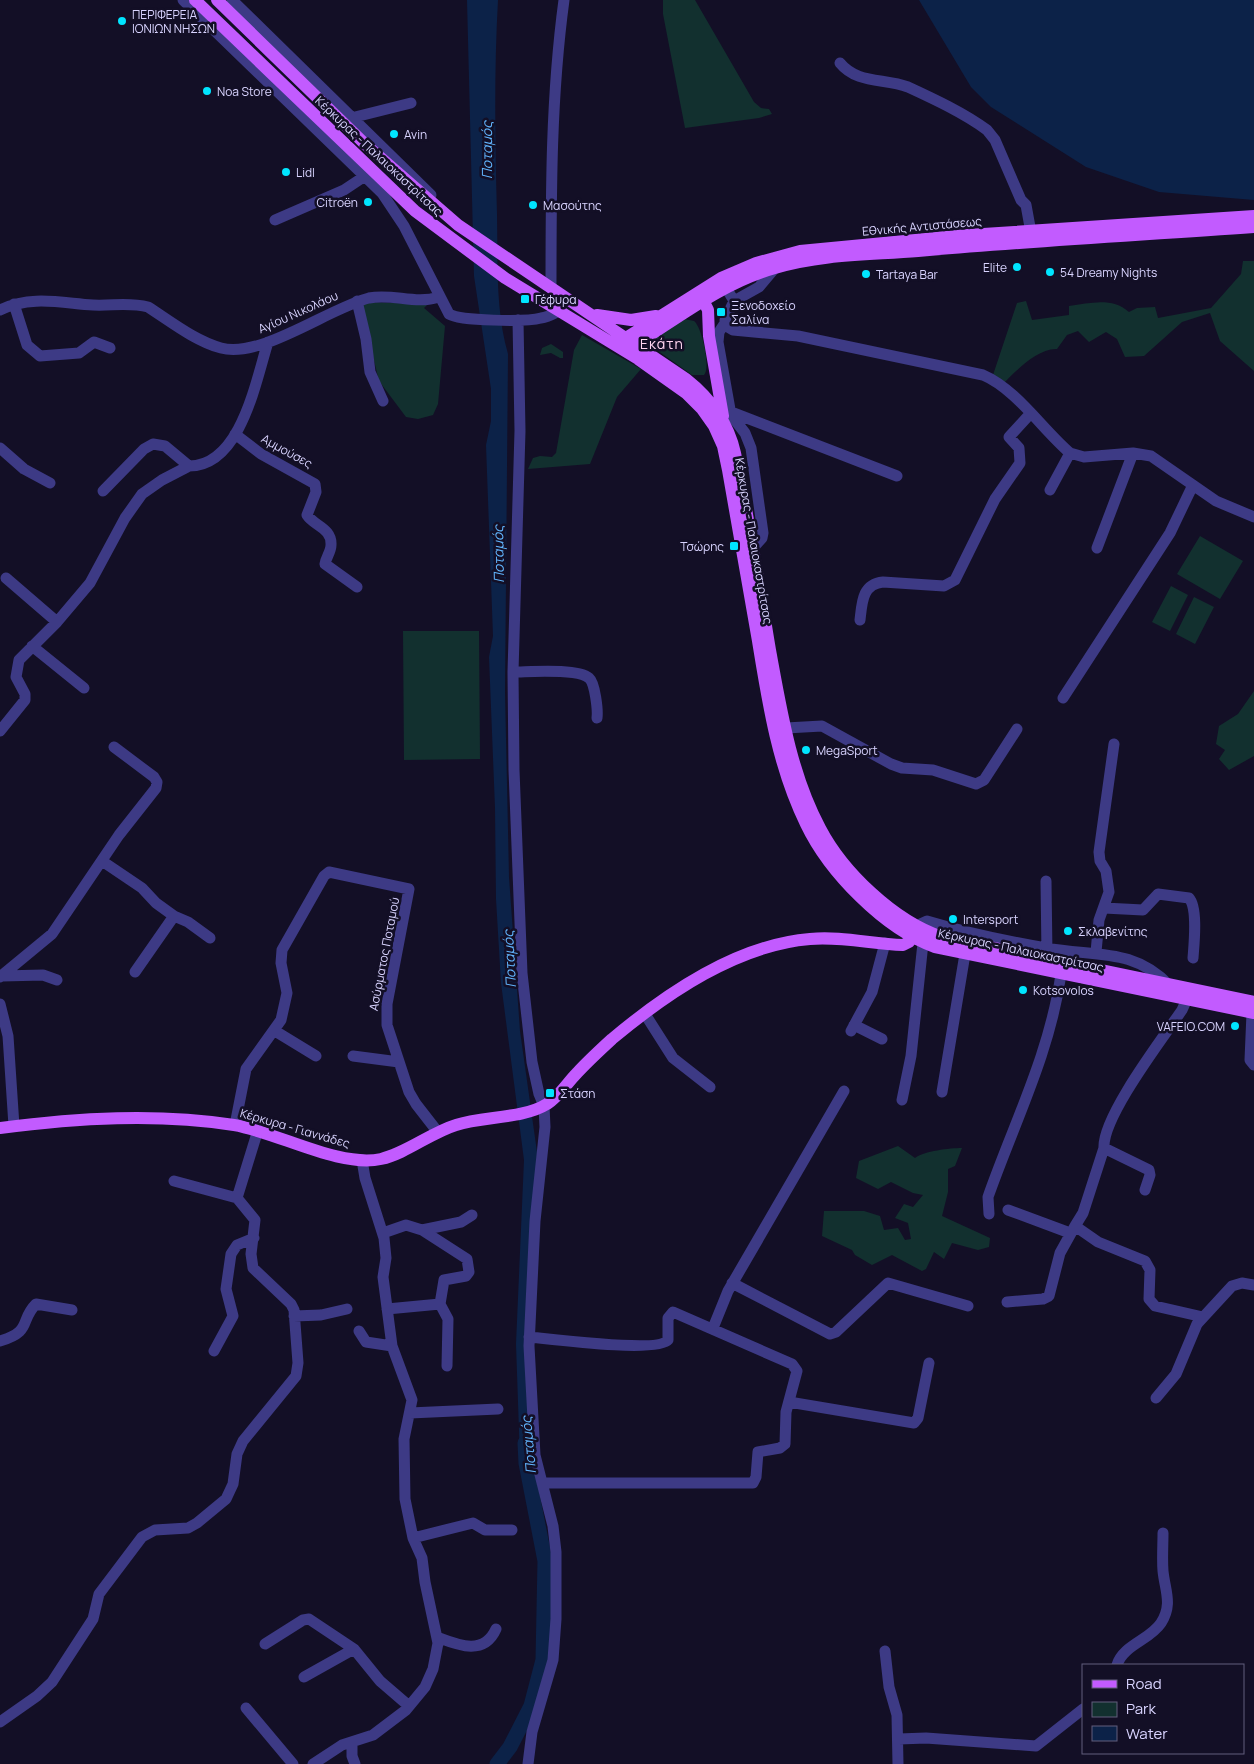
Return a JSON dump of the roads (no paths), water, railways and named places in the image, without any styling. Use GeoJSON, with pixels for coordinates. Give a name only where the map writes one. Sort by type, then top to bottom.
{"type":"FeatureCollection","features":[{"type":"Feature","properties":{"kind":"main road","name":"Κέρκυρας - Παλαιοκαστρίτσας"},"geometry":{"type":"LineString","coordinates":[[196,0],[368,173],[456,244],[505,278],[558,311],[626,344],[686,379],[727,416],[786,728],[809,803],[827,840],[863,884],[915,933]]}},
{"type":"Feature","properties":{"kind":"main road","name":"Κέρκυρας - Παλαιοκαστρίτσας"},"geometry":{"type":"LineString","coordinates":[[217,0],[390,166],[458,225],[590,314],[686,393],[702,409],[718,435],[728,470],[770,710],[785,768],[801,813],[812,836],[832,865],[864,900],[915,933],[967,943],[1047,954],[1253,1009]]}},
{"type":"Feature","properties":{"kind":"main road"},"geometry":{"type":"LineString","coordinates":[[368,173],[390,166]]}},
{"type":"Feature","properties":{"kind":"main road","name":"Εθνικής Αντιστάσεως"},"geometry":{"type":"LineString","coordinates":[[724,283],[775,268],[835,257],[1254,216]]}},
{"type":"Feature","properties":{"kind":"main road","name":"Εθνικής Αντιστάσεως"},"geometry":{"type":"LineString","coordinates":[[626,344],[688,304],[759,262],[807,250],[955,236],[1028,237],[1254,227]]}},
{"type":"Feature","properties":{"kind":"main road"},"geometry":{"type":"LineString","coordinates":[[701,296],[708,310],[709,336],[727,416]]}},
{"type":"Feature","properties":{"kind":"main road"},"geometry":{"type":"LineString","coordinates":[[688,304],[709,336]]}},
{"type":"Feature","properties":{"kind":"main road","name":"Εθνικής Αντιστάσεως"},"geometry":{"type":"LineString","coordinates":[[626,344],[661,315],[688,304]]}},
{"type":"Feature","properties":{"kind":"main road"},"geometry":{"type":"LineString","coordinates":[[590,314],[619,320],[661,315]]}},
{"type":"Feature","properties":{"kind":"main road"},"geometry":{"type":"LineString","coordinates":[[686,379],[699,382],[707,380],[716,372]]}},
{"type":"Feature","properties":{"kind":"main road"},"geometry":{"type":"LineString","coordinates":[[539,1108],[556,1097],[603,1047],[645,1014],[679,988],[730,961],[773,947],[815,938],[906,945],[915,933]]}},
{"type":"Feature","properties":{"kind":"main road","name":"Κέρκυρας - Παλαιοκαστρίτσας"},"geometry":{"type":"LineString","coordinates":[[967,943],[1061,974],[1187,999],[1253,1009]]}},
{"type":"Feature","properties":{"kind":"main road","name":"Κέρκυρα - Γιαννάδες"},"geometry":{"type":"LineString","coordinates":[[0,1128],[136,1118],[235,1125],[258,1130],[312,1149],[362,1160],[389,1157],[438,1131],[458,1124],[539,1108]]}},
{"type":"Feature","properties":{"kind":"street"},"geometry":{"type":"LineString","coordinates":[[183,0],[368,173],[404,226],[439,297],[451,315],[473,319],[512,320],[544,318],[558,311]]}},
{"type":"Feature","properties":{"kind":"street"},"geometry":{"type":"LineString","coordinates":[[232,0],[429,192],[446,214]]}},
{"type":"Feature","properties":{"kind":"street"},"geometry":{"type":"LineString","coordinates":[[551,288],[552,140],[558,46],[564,0]]}},
{"type":"Feature","properties":{"kind":"street"},"geometry":{"type":"LineString","coordinates":[[840,63],[845,70],[857,77],[892,82],[907,87],[987,130],[995,140],[1021,200],[1028,237]]}},
{"type":"Feature","properties":{"kind":"street"},"geometry":{"type":"LineString","coordinates":[[351,118],[411,103]]}},
{"type":"Feature","properties":{"kind":"street"},"geometry":{"type":"LineString","coordinates":[[275,220],[344,190],[368,173]]}},
{"type":"Feature","properties":{"kind":"street"},"geometry":{"type":"LineString","coordinates":[[775,268],[759,287],[734,301],[725,315],[726,323],[734,330],[798,336],[983,375],[1000,385],[1070,454],[1084,457],[1133,453],[1151,456],[1216,501],[1254,517]]}},
{"type":"Feature","properties":{"kind":"street"},"geometry":{"type":"LineString","coordinates":[[724,283],[734,301]]}},
{"type":"Feature","properties":{"kind":"street","name":"Αγίου Νικολάου"},"geometry":{"type":"LineString","coordinates":[[0,310],[14,304],[59,300],[94,305],[138,304],[148,307],[199,338],[223,349],[242,348],[268,342],[356,302],[378,296],[415,301],[439,297]]}},
{"type":"Feature","properties":{"kind":"street"},"geometry":{"type":"LineString","coordinates":[[356,302],[366,339],[370,372],[383,401]]}},
{"type":"Feature","properties":{"kind":"street"},"geometry":{"type":"LineString","coordinates":[[14,304],[27,345],[40,356],[79,353],[94,342],[110,348]]}},
{"type":"Feature","properties":{"kind":"street"},"geometry":{"type":"LineString","coordinates":[[512,320],[520,431],[513,672],[514,770],[522,973],[532,1062],[539,1094],[539,1108],[546,1127],[535,1221],[529,1337],[535,1455],[553,1526],[556,1552],[556,1619],[553,1660],[532,1732],[528,1764]]}},
{"type":"Feature","properties":{"kind":"street"},"geometry":{"type":"LineString","coordinates":[[726,323],[719,332],[718,342],[727,416],[897,476]]}},
{"type":"Feature","properties":{"kind":"street"},"geometry":{"type":"LineString","coordinates":[[0,731],[25,700],[25,694],[15,671],[18,660],[57,622],[90,583],[126,518],[142,494],[162,480],[189,466],[201,465],[217,457],[236,434],[244,417],[268,342]]}},
{"type":"Feature","properties":{"kind":"street"},"geometry":{"type":"LineString","coordinates":[[860,620],[864,594],[874,584],[883,582],[944,586],[956,580],[995,499],[1020,463],[1019,448],[1009,437],[1030,414]]}},
{"type":"Feature","properties":{"kind":"street","name":"Αμμούσες"},"geometry":{"type":"LineString","coordinates":[[236,434],[261,454],[315,484],[316,492],[307,514],[330,537],[331,549],[325,564],[357,587]]}},
{"type":"Feature","properties":{"kind":"street"},"geometry":{"type":"LineString","coordinates":[[103,491],[144,449],[153,444],[164,446],[189,466]]}},
{"type":"Feature","properties":{"kind":"street"},"geometry":{"type":"LineString","coordinates":[[0,448],[24,468],[50,483]]}},
{"type":"Feature","properties":{"kind":"street"},"geometry":{"type":"LineString","coordinates":[[1097,548],[1133,453]]}},
{"type":"Feature","properties":{"kind":"street"},"geometry":{"type":"LineString","coordinates":[[1050,490],[1070,454]]}},
{"type":"Feature","properties":{"kind":"street"},"geometry":{"type":"LineString","coordinates":[[1064,698],[1170,533],[1193,485]]}},
{"type":"Feature","properties":{"kind":"street"},"geometry":{"type":"LineString","coordinates":[[6,578],[57,622]]}},
{"type":"Feature","properties":{"kind":"street"},"geometry":{"type":"LineString","coordinates":[[32,646],[84,688]]}},
{"type":"Feature","properties":{"kind":"street"},"geometry":{"type":"LineString","coordinates":[[513,672],[576,673],[588,677],[592,682],[598,708],[597,718]]}},
{"type":"Feature","properties":{"kind":"street"},"geometry":{"type":"LineString","coordinates":[[786,728],[822,726],[902,768],[933,770],[976,784],[984,780],[1017,729]]}},
{"type":"Feature","properties":{"kind":"street"},"geometry":{"type":"LineString","coordinates":[[1096,952],[1100,920],[1108,887],[1100,852],[1114,744]]}},
{"type":"Feature","properties":{"kind":"street"},"geometry":{"type":"LineString","coordinates":[[1,976],[47,940],[157,785],[154,777],[114,747]]}},
{"type":"Feature","properties":{"kind":"street"},"geometry":{"type":"LineString","coordinates":[[102,861],[142,888],[156,903],[210,938]]}},
{"type":"Feature","properties":{"kind":"street","name":"Ασύρματος Ποταμού"},"geometry":{"type":"LineString","coordinates":[[275,1032],[281,1020],[288,994],[281,963],[282,950],[325,874],[332,872],[409,889],[386,1012],[387,1025],[412,1098],[438,1131]]}},
{"type":"Feature","properties":{"kind":"street"},"geometry":{"type":"LineString","coordinates":[[1046,880],[1047,954],[1096,952],[1130,959],[1146,965],[1170,986]]}},
{"type":"Feature","properties":{"kind":"street"},"geometry":{"type":"LineString","coordinates":[[1104,908],[1143,910],[1158,894],[1189,898],[1192,903],[1194,928],[1193,958]]}},
{"type":"Feature","properties":{"kind":"street"},"geometry":{"type":"LineString","coordinates":[[152,961],[176,917]]}},
{"type":"Feature","properties":{"kind":"street"},"geometry":{"type":"LineString","coordinates":[[134,972],[176,917]]}},
{"type":"Feature","properties":{"kind":"street"},"geometry":{"type":"LineString","coordinates":[[902,1100],[911,1056],[915,933]]}},
{"type":"Feature","properties":{"kind":"street"},"geometry":{"type":"LineString","coordinates":[[882,1039],[853,1028],[873,988],[885,943]]}},
{"type":"Feature","properties":{"kind":"street"},"geometry":{"type":"LineString","coordinates":[[942,1092],[967,943]]}},
{"type":"Feature","properties":{"kind":"street"},"geometry":{"type":"LineString","coordinates":[[989,1214],[988,1197],[1028,1097],[1054,1015],[1061,974]]}},
{"type":"Feature","properties":{"kind":"street"},"geometry":{"type":"LineString","coordinates":[[1,976],[43,975],[57,980]]}},
{"type":"Feature","properties":{"kind":"street"},"geometry":{"type":"LineString","coordinates":[[1006,1302],[1047,1297],[1060,1253],[1083,1213],[1104,1148],[1105,1134],[1132,1082],[1187,999]]}},
{"type":"Feature","properties":{"kind":"street"},"geometry":{"type":"LineString","coordinates":[[0,1004],[7,1029],[14,1126]]}},
{"type":"Feature","properties":{"kind":"street"},"geometry":{"type":"LineString","coordinates":[[1253,1009],[1250,1060],[1254,1065]]}},
{"type":"Feature","properties":{"kind":"street"},"geometry":{"type":"LineString","coordinates":[[645,1014],[673,1058],[710,1087]]}},
{"type":"Feature","properties":{"kind":"street"},"geometry":{"type":"LineString","coordinates":[[235,1125],[246,1069],[275,1032],[316,1056]]}},
{"type":"Feature","properties":{"kind":"street"},"geometry":{"type":"LineString","coordinates":[[353,1056],[399,1062]]}},
{"type":"Feature","properties":{"kind":"street"},"geometry":{"type":"LineString","coordinates":[[713,1328],[732,1283],[844,1091]]}},
{"type":"Feature","properties":{"kind":"street"},"geometry":{"type":"LineString","coordinates":[[236,1198],[258,1130]]}},
{"type":"Feature","properties":{"kind":"street"},"geometry":{"type":"LineString","coordinates":[[1104,1148],[1149,1170],[1150,1175],[1145,1190]]}},
{"type":"Feature","properties":{"kind":"street"},"geometry":{"type":"LineString","coordinates":[[313,1764],[334,1749],[373,1735],[409,1706],[425,1687],[433,1669],[437,1637],[425,1582],[422,1558],[413,1538],[405,1499],[404,1439],[412,1400],[392,1346],[383,1272],[386,1258],[383,1234],[365,1178],[362,1160]]}},
{"type":"Feature","properties":{"kind":"street"},"geometry":{"type":"LineString","coordinates":[[0,1722],[37,1696],[52,1682],[92,1619],[99,1594],[142,1537],[155,1530],[188,1528],[226,1499],[233,1484],[237,1454],[243,1441],[296,1376],[298,1363],[294,1316],[291,1304],[253,1268],[251,1262],[255,1224],[253,1216],[236,1198],[174,1180]]}},
{"type":"Feature","properties":{"kind":"street"},"geometry":{"type":"LineString","coordinates":[[1008,1210],[1073,1230],[1145,1261],[1150,1270],[1150,1299],[1155,1306],[1203,1316]]}},
{"type":"Feature","properties":{"kind":"street"},"geometry":{"type":"LineString","coordinates":[[422,1230],[461,1222],[472,1215]]}},
{"type":"Feature","properties":{"kind":"street"},"geometry":{"type":"LineString","coordinates":[[383,1234],[406,1225],[422,1230],[465,1258],[469,1263],[469,1272],[466,1276],[446,1279],[443,1282],[440,1304],[448,1319],[447,1366]]}},
{"type":"Feature","properties":{"kind":"street"},"geometry":{"type":"LineString","coordinates":[[214,1351],[232,1316],[226,1289],[231,1254],[237,1245],[254,1238]]}},
{"type":"Feature","properties":{"kind":"street"},"geometry":{"type":"LineString","coordinates":[[732,1283],[830,1334],[836,1332],[888,1283],[968,1306]]}},
{"type":"Feature","properties":{"kind":"street"},"geometry":{"type":"LineString","coordinates":[[1156,1398],[1176,1374],[1193,1329],[1203,1316],[1232,1286],[1242,1283],[1254,1285]]}},
{"type":"Feature","properties":{"kind":"street"},"geometry":{"type":"LineString","coordinates":[[0,1341],[12,1338],[22,1330],[36,1304],[72,1310]]}},
{"type":"Feature","properties":{"kind":"street"},"geometry":{"type":"LineString","coordinates":[[387,1309],[440,1304]]}},
{"type":"Feature","properties":{"kind":"street"},"geometry":{"type":"LineString","coordinates":[[294,1316],[321,1315],[347,1309]]}},
{"type":"Feature","properties":{"kind":"street"},"geometry":{"type":"LineString","coordinates":[[529,1337],[634,1346],[663,1344],[668,1340],[668,1318],[673,1312],[794,1365],[796,1374],[785,1422],[785,1444],[780,1448],[758,1452],[756,1477],[753,1483],[542,1483]]}},
{"type":"Feature","properties":{"kind":"street"},"geometry":{"type":"LineString","coordinates":[[359,1331],[362,1339],[368,1343],[392,1346]]}},
{"type":"Feature","properties":{"kind":"street"},"geometry":{"type":"LineString","coordinates":[[789,1402],[914,1423],[918,1418],[929,1363]]}},
{"type":"Feature","properties":{"kind":"street"},"geometry":{"type":"LineString","coordinates":[[410,1413],[498,1409]]}},
{"type":"Feature","properties":{"kind":"street"},"geometry":{"type":"LineString","coordinates":[[413,1538],[473,1523],[485,1530],[512,1530]]}},
{"type":"Feature","properties":{"kind":"street"},"geometry":{"type":"LineString","coordinates":[[1117,1664],[1121,1656],[1158,1627],[1163,1620],[1169,1602],[1163,1572],[1163,1532]]}},
{"type":"Feature","properties":{"kind":"street"},"geometry":{"type":"LineString","coordinates":[[265,1644],[307,1618],[354,1649],[380,1682],[409,1706]]}},
{"type":"Feature","properties":{"kind":"street"},"geometry":{"type":"LineString","coordinates":[[437,1637],[459,1646],[476,1646],[491,1638],[496,1629]]}},
{"type":"Feature","properties":{"kind":"street"},"geometry":{"type":"LineString","coordinates":[[304,1677],[354,1649]]}},
{"type":"Feature","properties":{"kind":"street"},"geometry":{"type":"LineString","coordinates":[[884,1651],[889,1687],[897,1715],[899,1739],[898,1764]]}},
{"type":"Feature","properties":{"kind":"street"},"geometry":{"type":"LineString","coordinates":[[246,1708],[293,1764]]}},
{"type":"Feature","properties":{"kind":"street"},"geometry":{"type":"LineString","coordinates":[[899,1739],[926,1738],[1036,1746],[1082,1710]]}},
{"type":"Feature","properties":{"kind":"street"},"geometry":{"type":"LineString","coordinates":[[352,1742],[352,1756],[355,1764]]}},
{"type":"Feature","properties":{"kind":"water"},"geometry":{"type":"Polygon","coordinates":[[[467,0],[498,0],[495,107],[497,267],[501,320],[508,354],[505,692],[509,877],[520,1031],[537,1152],[530,1455],[526,1463],[520,1460],[516,1344],[524,1160],[501,983],[496,899],[495,808],[489,657],[493,636],[486,445],[491,421],[491,389],[474,276],[467,0]]]}},
{"type":"Feature","properties":{"kind":"water"},"geometry":{"type":"Polygon","coordinates":[[[919,0],[1254,0],[1254,200],[1159,192],[1086,167],[991,107],[971,87],[919,0]]]}},
{"type":"Feature","properties":{"kind":"waterway","name":"Ποταμός"},"geometry":{"type":"LineString","coordinates":[[497,1764],[510,1747],[531,1706],[543,1660],[545,1561],[526,1463],[525,1443]]}},
{"type":"Feature","properties":{"kind":"place","name":"ΠΕΡΙΦΕΡΕΙΑ ΙΟΝΙΩΝ ΝΗΣΩΝ"},"geometry":{"type":"Point","coordinates":[122,21]}},
{"type":"Feature","properties":{"kind":"place","name":"Noa Store"},"geometry":{"type":"Point","coordinates":[207,91]}},
{"type":"Feature","properties":{"kind":"place","name":"Avin"},"geometry":{"type":"Point","coordinates":[394,134]}},
{"type":"Feature","properties":{"kind":"place","name":"Lidl"},"geometry":{"type":"Point","coordinates":[286,172]}},
{"type":"Feature","properties":{"kind":"place","name":"Citroën"},"geometry":{"type":"Point","coordinates":[368,202]}},
{"type":"Feature","properties":{"kind":"place","name":"Μασούτης"},"geometry":{"type":"Point","coordinates":[533,205]}},
{"type":"Feature","properties":{"kind":"place","name":"Elite"},"geometry":{"type":"Point","coordinates":[1017,267]}},
{"type":"Feature","properties":{"kind":"place","name":"54 Dreamy Nights"},"geometry":{"type":"Point","coordinates":[1050,272]}},
{"type":"Feature","properties":{"kind":"place","name":"Tartaya Bar"},"geometry":{"type":"Point","coordinates":[866,274]}},
{"type":"Feature","properties":{"kind":"place","name":"Γέφυρα"},"geometry":{"type":"Point","coordinates":[525,299]}},
{"type":"Feature","properties":{"kind":"place","name":"Ξενοδοχείο Σαλίνα"},"geometry":{"type":"Point","coordinates":[721,312]}},
{"type":"Feature","properties":{"kind":"place","name":"Τσώρης"},"geometry":{"type":"Point","coordinates":[734,546]}},
{"type":"Feature","properties":{"kind":"place","name":"MegaSport"},"geometry":{"type":"Point","coordinates":[806,750]}},
{"type":"Feature","properties":{"kind":"place","name":"Intersport"},"geometry":{"type":"Point","coordinates":[953,919]}},
{"type":"Feature","properties":{"kind":"place","name":"Σκλαβενίτης"},"geometry":{"type":"Point","coordinates":[1068,931]}},
{"type":"Feature","properties":{"kind":"place","name":"Kotsovolos"},"geometry":{"type":"Point","coordinates":[1023,990]}},
{"type":"Feature","properties":{"kind":"place","name":"VAFEIO.COM"},"geometry":{"type":"Point","coordinates":[1235,1026]}},
{"type":"Feature","properties":{"kind":"place","name":"Στάση"},"geometry":{"type":"Point","coordinates":[550,1093]}},
{"type":"Feature","properties":{"kind":"district","name":"Εκάτη"},"geometry":{"type":"Point","coordinates":[662,343]}}]}
